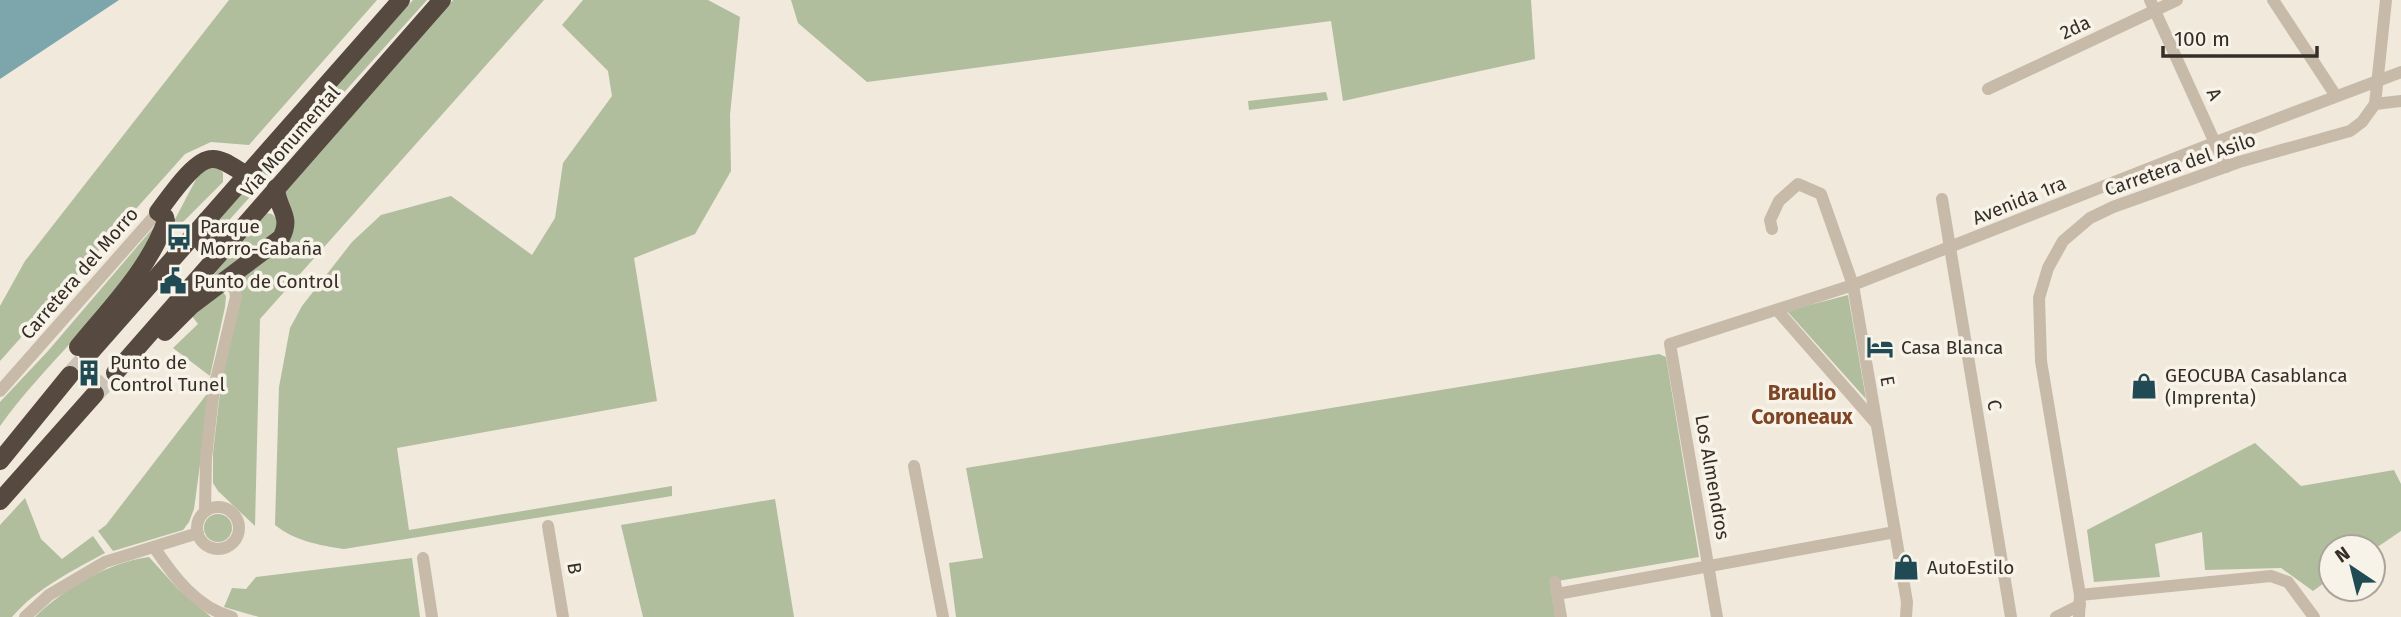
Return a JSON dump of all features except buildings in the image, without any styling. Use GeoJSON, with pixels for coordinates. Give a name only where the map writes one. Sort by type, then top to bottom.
{"type":"FeatureCollection","features":[{"type":"Feature","properties":{"kind":"highway","name":"Vía Monumental"},"geometry":{"type":"LineString","coordinates":[[158,212],[166,221],[148,256],[83,351],[247,175],[401,0]]}},
{"type":"Feature","properties":{"kind":"highway","name":"Vía Monumental"},"geometry":{"type":"LineString","coordinates":[[171,325],[117,378],[208,266],[442,0]]}},
{"type":"Feature","properties":{"kind":"highway"},"geometry":{"type":"LineString","coordinates":[[158,212],[200,162],[212,158],[247,175]]}},
{"type":"Feature","properties":{"kind":"highway"},"geometry":{"type":"LineString","coordinates":[[171,325],[200,299],[281,238],[287,228],[287,220],[276,197],[276,188]]}},
{"type":"Feature","properties":{"kind":"highway"},"geometry":{"type":"LineString","coordinates":[[208,218],[200,236],[201,242],[206,246],[214,246],[230,237],[252,216]]}},
{"type":"Feature","properties":{"kind":"highway"},"geometry":{"type":"LineString","coordinates":[[171,325],[187,304],[208,266]]}},
{"type":"Feature","properties":{"kind":"highway"},"geometry":{"type":"LineString","coordinates":[[0,453],[67,370],[0,461]]}},
{"type":"Feature","properties":{"kind":"highway"},"geometry":{"type":"LineString","coordinates":[[2,499],[100,397]]}},
{"type":"Feature","properties":{"kind":"street","name":"2da"},"geometry":{"type":"LineString","coordinates":[[1988,89],[2153,5],[2177,0]]}},
{"type":"Feature","properties":{"kind":"street"},"geometry":{"type":"LineString","coordinates":[[2273,0],[2336,96]]}},
{"type":"Feature","properties":{"kind":"street"},"geometry":{"type":"LineString","coordinates":[[2375,104],[2386,0]]}},
{"type":"Feature","properties":{"kind":"street","name":"A"},"geometry":{"type":"LineString","coordinates":[[2153,5],[2226,167]]}},
{"type":"Feature","properties":{"kind":"street","name":"Avenida 1ra"},"geometry":{"type":"LineString","coordinates":[[1670,344],[1853,285],[2401,72]]}},
{"type":"Feature","properties":{"kind":"street"},"geometry":{"type":"LineString","coordinates":[[2358,89],[2367,92],[2375,104]]}},
{"type":"Feature","properties":{"kind":"street"},"geometry":{"type":"LineString","coordinates":[[2375,104],[2401,101]]}},
{"type":"Feature","properties":{"kind":"street","name":"Carretera del Asilo"},"geometry":{"type":"LineString","coordinates":[[2080,606],[2041,361],[2039,298],[2048,268],[2063,241],[2091,218],[2113,207],[2226,167],[2350,131],[2362,122],[2375,104]]}},
{"type":"Feature","properties":{"kind":"street","name":"E"},"geometry":{"type":"LineString","coordinates":[[1772,229],[1770,220],[1779,201],[1798,184],[1821,194],[1853,285],[1907,602],[1906,617]]}},
{"type":"Feature","properties":{"kind":"street"},"geometry":{"type":"LineString","coordinates":[[2084,194],[2091,218]]}},
{"type":"Feature","properties":{"kind":"street","name":"C"},"geometry":{"type":"LineString","coordinates":[[1942,199],[2011,617]]}},
{"type":"Feature","properties":{"kind":"street","name":"Carretera del Morro"},"geometry":{"type":"LineString","coordinates":[[0,391],[158,212]]}},
{"type":"Feature","properties":{"kind":"street"},"geometry":{"type":"LineString","coordinates":[[205,511],[218,506],[231,510],[239,521],[239,535],[231,545],[219,549],[206,545],[198,534],[198,521],[205,511],[206,458],[214,388],[236,296],[235,290],[227,281]]}},
{"type":"Feature","properties":{"kind":"street"},"geometry":{"type":"LineString","coordinates":[[1777,310],[1875,422]]}},
{"type":"Feature","properties":{"kind":"street","name":"Los Almendros"},"geometry":{"type":"LineString","coordinates":[[1670,344],[1717,617]]}},
{"type":"Feature","properties":{"kind":"street"},"geometry":{"type":"LineString","coordinates":[[914,466],[943,617]]}},
{"type":"Feature","properties":{"kind":"street","name":"B"},"geometry":{"type":"LineString","coordinates":[[549,531],[563,617]]}},
{"type":"Feature","properties":{"kind":"street"},"geometry":{"type":"LineString","coordinates":[[1561,617],[1556,588],[1708,566],[1895,532]]}},
{"type":"Feature","properties":{"kind":"street"},"geometry":{"type":"LineString","coordinates":[[25,617],[49,595],[105,562],[198,534]]}},
{"type":"Feature","properties":{"kind":"street"},"geometry":{"type":"LineString","coordinates":[[154,547],[197,599],[212,610],[232,617]]}},
{"type":"Feature","properties":{"kind":"street"},"geometry":{"type":"LineString","coordinates":[[423,558],[432,617]]}},
{"type":"Feature","properties":{"kind":"street"},"geometry":{"type":"LineString","coordinates":[[2056,617],[2080,606],[2271,576],[2288,582],[2314,617]]}},
{"type":"Feature","properties":{"kind":"green space"},"geometry":{"type":"Polygon","coordinates":[[[229,0],[377,0],[249,145],[211,142],[185,154],[0,361],[0,306],[25,261],[229,0]]]}},
{"type":"Feature","properties":{"kind":"green space"},"geometry":{"type":"Polygon","coordinates":[[[413,0],[427,0],[222,228],[213,237],[204,239],[224,211],[413,0]]]}},
{"type":"Feature","properties":{"kind":"green space"},"geometry":{"type":"Polygon","coordinates":[[[453,0],[544,0],[260,319],[255,526],[213,483],[213,453],[221,383],[245,273],[286,238],[282,191],[453,0]]]}},
{"type":"Feature","properties":{"kind":"green space"},"geometry":{"type":"Polygon","coordinates":[[[583,0],[708,0],[740,17],[730,115],[731,171],[695,234],[634,258],[657,401],[397,448],[409,530],[672,486],[672,496],[344,549],[316,544],[291,535],[275,525],[279,387],[290,328],[302,306],[352,242],[381,215],[451,196],[532,255],[555,218],[563,163],[612,96],[608,71],[562,25],[583,0]]]}},
{"type":"Feature","properties":{"kind":"green space"},"geometry":{"type":"Polygon","coordinates":[[[791,0],[1531,0],[1535,59],[1343,101],[1331,21],[867,82],[798,23],[791,0]]]}},
{"type":"Feature","properties":{"kind":"green space"},"geometry":{"type":"Polygon","coordinates":[[[1326,92],[1328,100],[1249,110],[1248,101],[1326,92]]]}},
{"type":"Feature","properties":{"kind":"green space"},"geometry":{"type":"Polygon","coordinates":[[[217,165],[223,173],[223,182],[163,242],[202,168],[217,165]]]}},
{"type":"Feature","properties":{"kind":"green space"},"geometry":{"type":"Polygon","coordinates":[[[265,213],[272,214],[280,223],[278,233],[206,285],[231,252],[265,213]]]}},
{"type":"Feature","properties":{"kind":"green space"},"geometry":{"type":"Polygon","coordinates":[[[159,221],[126,277],[0,426],[0,402],[48,351],[159,221]]]}},
{"type":"Feature","properties":{"kind":"green space"},"geometry":{"type":"Polygon","coordinates":[[[222,291],[226,296],[225,307],[210,376],[173,348],[198,324],[192,316],[222,291]]]}},
{"type":"Feature","properties":{"kind":"green space"},"geometry":{"type":"Polygon","coordinates":[[[1848,295],[1866,399],[1787,311],[1848,295]]]}},
{"type":"Feature","properties":{"kind":"green space"},"geometry":{"type":"Polygon","coordinates":[[[1659,354],[1666,357],[1699,557],[1552,582],[1557,617],[956,617],[949,563],[983,558],[966,468],[1659,354]]]}},
{"type":"Feature","properties":{"kind":"green space"},"geometry":{"type":"Polygon","coordinates":[[[210,390],[194,509],[189,522],[183,530],[113,551],[98,531],[106,525],[210,390]]]}},
{"type":"Feature","properties":{"kind":"green space"},"geometry":{"type":"Polygon","coordinates":[[[2255,443],[2301,486],[2394,470],[2401,484],[2401,531],[2387,540],[2387,533],[2317,533],[2317,588],[2313,591],[2281,568],[2205,570],[2202,532],[2155,544],[2160,577],[2094,582],[2087,530],[2255,443]]]}},
{"type":"Feature","properties":{"kind":"green space"},"geometry":{"type":"Polygon","coordinates":[[[25,498],[41,539],[62,559],[93,536],[105,553],[32,597],[12,617],[0,617],[0,525],[25,498]]]}},
{"type":"Feature","properties":{"kind":"green space"},"geometry":{"type":"Polygon","coordinates":[[[775,499],[794,617],[643,617],[621,525],[775,499]]]}},
{"type":"Feature","properties":{"kind":"green space"},"geometry":{"type":"Polygon","coordinates":[[[218,514],[228,518],[232,528],[228,538],[218,542],[208,538],[204,528],[208,518],[218,514]]]}},
{"type":"Feature","properties":{"kind":"green space"},"geometry":{"type":"Polygon","coordinates":[[[149,557],[178,589],[211,617],[35,617],[88,578],[118,565],[149,557]]]}},
{"type":"Feature","properties":{"kind":"green space"},"geometry":{"type":"Polygon","coordinates":[[[412,558],[420,617],[259,617],[224,607],[232,588],[246,589],[256,577],[412,558]]]}},
{"type":"Feature","properties":{"kind":"water"},"geometry":{"type":"Polygon","coordinates":[[[0,0],[119,0],[0,79],[0,0]]]}},
{"type":"Feature","properties":{"kind":"tunnel"},"geometry":{"type":"LineString","coordinates":[[70,375],[88,355]]}},
{"type":"Feature","properties":{"kind":"tunnel"},"geometry":{"type":"LineString","coordinates":[[95,394],[115,373]]}},
{"type":"Feature","properties":{"kind":"place","name":"Parque Morro-Cabaña"},"geometry":{"type":"Point","coordinates":[179,237]}},
{"type":"Feature","properties":{"kind":"place","name":"Punto de Control"},"geometry":{"type":"Point","coordinates":[173,281]}},
{"type":"Feature","properties":{"kind":"place","name":"Casa Blanca"},"geometry":{"type":"Point","coordinates":[1880,347]}},
{"type":"Feature","properties":{"kind":"place","name":"Punto de Control Tunel"},"geometry":{"type":"Point","coordinates":[89,373]}},
{"type":"Feature","properties":{"kind":"place","name":"GEOCUBA Casablanca (Imprenta)"},"geometry":{"type":"Point","coordinates":[2144,386]}},
{"type":"Feature","properties":{"kind":"place","name":"AutoEstilo"},"geometry":{"type":"Point","coordinates":[1906,567]}},
{"type":"Feature","properties":{"kind":"district","name":"Braulio Coroneaux"},"geometry":{"type":"Point","coordinates":[1802,405]}}]}
